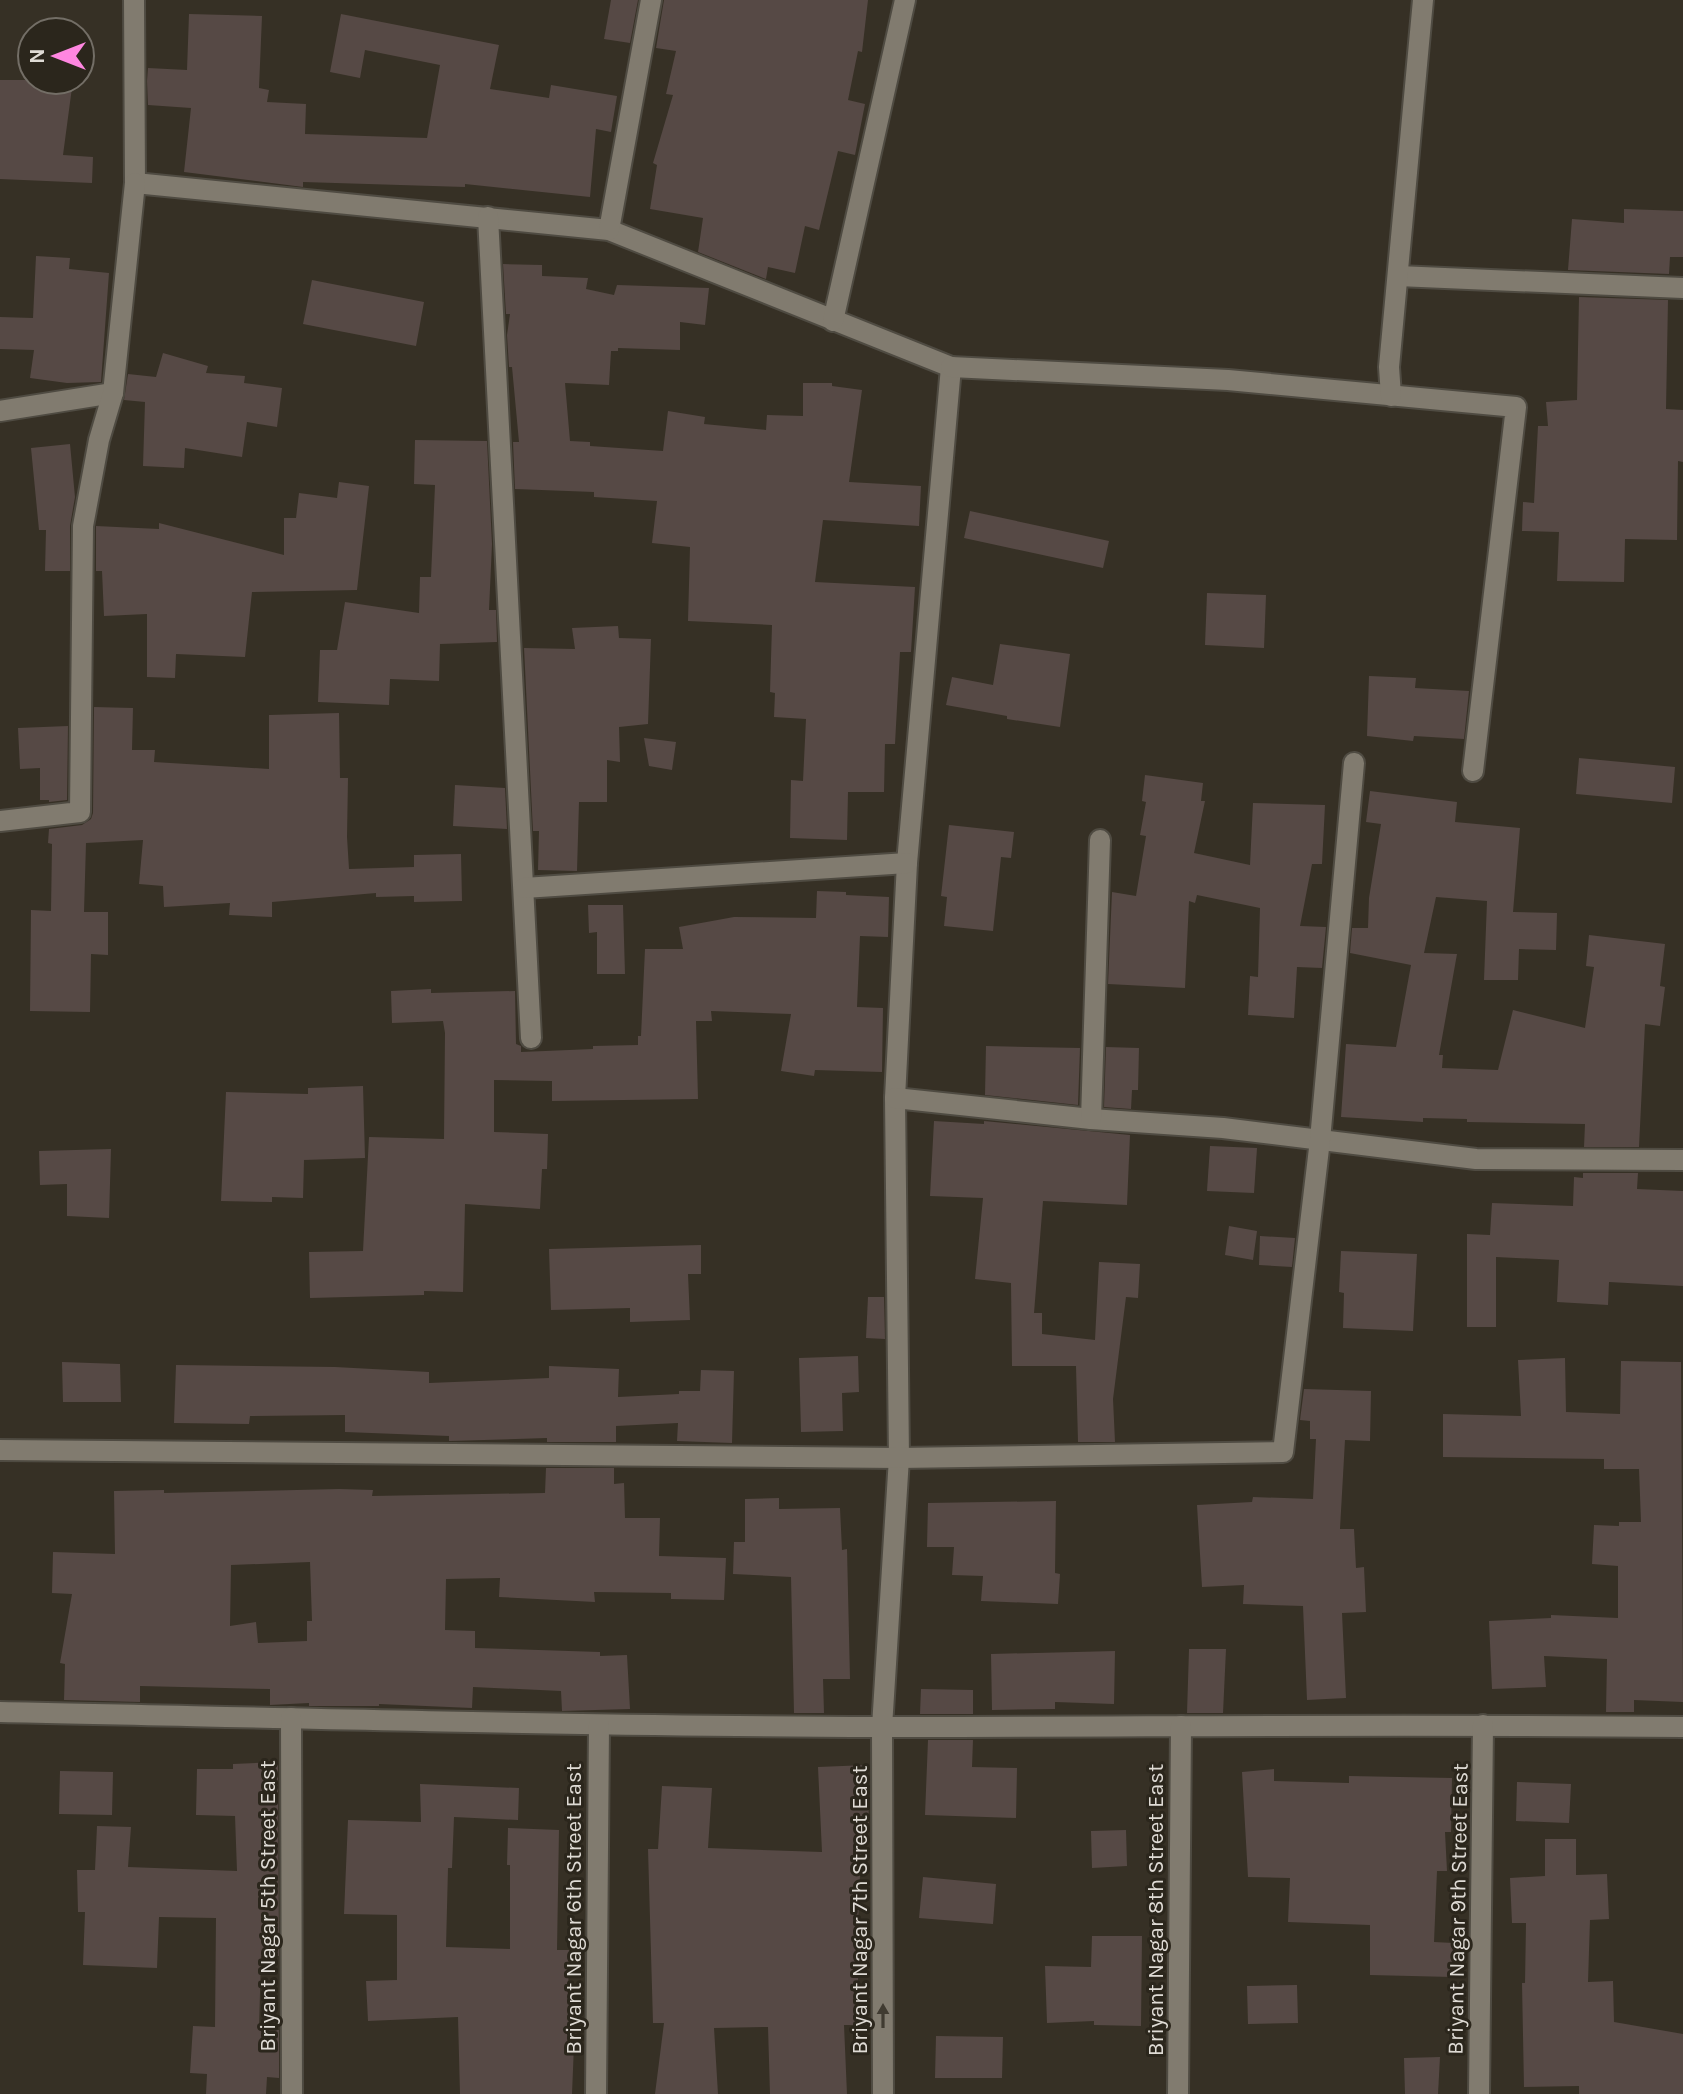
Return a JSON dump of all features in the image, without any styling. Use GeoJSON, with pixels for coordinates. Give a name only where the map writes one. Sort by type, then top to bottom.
{"type":"FeatureCollection","features":[{"type":"Feature","properties":{"kind":"street"},"geometry":{"type":"LineString","coordinates":[[0,821],[80,812],[83,526],[99,440],[113,393],[135,183],[134,0]]}},
{"type":"Feature","properties":{"kind":"street"},"geometry":{"type":"LineString","coordinates":[[609,230],[651,0]]}},
{"type":"Feature","properties":{"kind":"street"},"geometry":{"type":"LineString","coordinates":[[833,321],[905,0]]}},
{"type":"Feature","properties":{"kind":"street"},"geometry":{"type":"LineString","coordinates":[[1391,396],[1389,367],[1423,0]]}},
{"type":"Feature","properties":{"kind":"street"},"geometry":{"type":"LineString","coordinates":[[135,183],[609,230],[951,367],[1228,380],[1516,407],[1473,771]]}},
{"type":"Feature","properties":{"kind":"street"},"geometry":{"type":"LineString","coordinates":[[488,217],[531,1038]]}},
{"type":"Feature","properties":{"kind":"street"},"geometry":{"type":"LineString","coordinates":[[1398,276],[1683,288]]}},
{"type":"Feature","properties":{"kind":"street","name":"Briyant Nagar 7th Street East"},"geometry":{"type":"LineString","coordinates":[[883,2094],[882,1727],[899,1458],[895,1098],[907,863],[951,367]]}},
{"type":"Feature","properties":{"kind":"street"},"geometry":{"type":"LineString","coordinates":[[0,411],[113,393]]}},
{"type":"Feature","properties":{"kind":"street"},"geometry":{"type":"LineString","coordinates":[[0,1450],[899,1458],[1283,1452],[1320,1140],[1354,763]]}},
{"type":"Feature","properties":{"kind":"street"},"geometry":{"type":"LineString","coordinates":[[1091,1119],[1100,840]]}},
{"type":"Feature","properties":{"kind":"street"},"geometry":{"type":"LineString","coordinates":[[524,888],[907,863]]}},
{"type":"Feature","properties":{"kind":"street"},"geometry":{"type":"LineString","coordinates":[[895,1098],[1091,1119],[1223,1128],[1476,1159],[1683,1160]]}},
{"type":"Feature","properties":{"kind":"street"},"geometry":{"type":"LineString","coordinates":[[0,1712],[599,1725],[1683,1727]]}},
{"type":"Feature","properties":{"kind":"street","name":"Briyant Nagar 5th Street East"},"geometry":{"type":"LineString","coordinates":[[291,1718],[292,2094]]}},
{"type":"Feature","properties":{"kind":"street","name":"Briyant Nagar 6th Street East"},"geometry":{"type":"LineString","coordinates":[[596,2094],[599,1725]]}},
{"type":"Feature","properties":{"kind":"street","name":"Briyant Nagar 9th Street East"},"geometry":{"type":"LineString","coordinates":[[1479,2094],[1483,1725]]}},
{"type":"Feature","properties":{"kind":"street","name":"Briyant Nagar 8th Street East"},"geometry":{"type":"LineString","coordinates":[[1178,2094],[1181,1726]]}},
{"type":"Feature","properties":{"kind":"building"},"geometry":{"type":"Polygon","coordinates":[[[611,0],[638,0],[630,43],[604,39],[611,0]]]}},
{"type":"Feature","properties":{"kind":"building"},"geometry":{"type":"Polygon","coordinates":[[[664,0],[868,0],[862,52],[858,51],[848,100],[865,104],[855,155],[838,151],[819,230],[805,226],[795,273],[768,267],[766,279],[698,252],[703,218],[650,209],[657,165],[653,163],[673,95],[666,94],[676,51],[656,48],[664,0]]]}},
{"type":"Feature","properties":{"kind":"building"},"geometry":{"type":"Polygon","coordinates":[[[189,14],[262,16],[259,88],[269,90],[267,102],[306,104],[305,134],[427,138],[440,65],[365,50],[360,78],[330,72],[341,14],[499,45],[490,89],[549,98],[551,85],[617,96],[611,132],[596,129],[590,197],[465,184],[465,187],[303,182],[303,187],[184,172],[191,108],[148,105],[147,81],[148,68],[187,70],[189,14]]]}},
{"type":"Feature","properties":{"kind":"building"},"geometry":{"type":"Polygon","coordinates":[[[0,80],[16,80],[16,96],[71,96],[63,155],[93,157],[92,183],[0,179],[0,80]]]}},
{"type":"Feature","properties":{"kind":"building"},"geometry":{"type":"Polygon","coordinates":[[[1624,209],[1683,211],[1683,257],[1670,257],[1669,274],[1568,270],[1572,219],[1624,223],[1624,209]]]}},
{"type":"Feature","properties":{"kind":"building"},"geometry":{"type":"Polygon","coordinates":[[[36,256],[70,258],[69,269],[109,273],[101,382],[67,383],[30,378],[34,350],[0,349],[0,317],[33,318],[36,256]]]}},
{"type":"Feature","properties":{"kind":"building"},"geometry":{"type":"Polygon","coordinates":[[[503,264],[542,265],[542,276],[588,278],[586,289],[614,295],[617,285],[709,288],[705,325],[680,322],[680,350],[618,348],[618,351],[611,351],[609,385],[565,383],[570,441],[590,442],[590,446],[663,451],[668,411],[705,417],[704,424],[766,430],[767,415],[803,416],[803,383],[832,383],[832,386],[862,390],[849,482],[921,486],[919,526],[823,520],[815,582],[915,587],[911,652],[900,652],[895,744],[885,744],[884,792],[848,792],[847,840],[790,838],[791,780],[803,781],[806,719],[774,717],[775,693],[770,692],[772,625],[688,621],[690,547],[652,543],[657,501],[594,497],[594,492],[515,489],[513,442],[519,442],[512,367],[509,367],[507,335],[510,314],[506,314],[503,264]]]}},
{"type":"Feature","properties":{"kind":"building"},"geometry":{"type":"Polygon","coordinates":[[[312,280],[424,302],[416,346],[303,324],[312,280]]]}},
{"type":"Feature","properties":{"kind":"building"},"geometry":{"type":"Polygon","coordinates":[[[1579,297],[1668,300],[1666,409],[1683,410],[1683,462],[1678,461],[1677,540],[1625,539],[1624,582],[1557,581],[1559,532],[1522,531],[1523,502],[1534,503],[1538,426],[1548,426],[1546,402],[1577,400],[1579,297]]]}},
{"type":"Feature","properties":{"kind":"building"},"geometry":{"type":"Polygon","coordinates":[[[163,353],[208,366],[206,373],[245,376],[244,383],[282,388],[277,427],[247,422],[242,457],[185,448],[184,468],[143,466],[145,402],[124,400],[128,374],[156,377],[163,353]]]}},
{"type":"Feature","properties":{"kind":"building"},"geometry":{"type":"Polygon","coordinates":[[[415,440],[487,441],[492,544],[489,610],[496,610],[497,642],[440,644],[439,681],[390,679],[389,705],[318,702],[320,650],[337,650],[345,602],[419,613],[420,577],[431,577],[435,485],[414,484],[415,440]]]}},
{"type":"Feature","properties":{"kind":"building"},"geometry":{"type":"Polygon","coordinates":[[[70,444],[75,497],[70,526],[70,571],[45,571],[46,530],[39,530],[31,448],[70,444]]]}},
{"type":"Feature","properties":{"kind":"building"},"geometry":{"type":"Polygon","coordinates":[[[339,482],[369,486],[357,590],[252,592],[245,657],[176,654],[175,678],[147,677],[147,614],[104,616],[102,571],[96,571],[96,526],[159,529],[159,523],[284,555],[284,518],[296,518],[299,493],[337,498],[339,482]]]}},
{"type":"Feature","properties":{"kind":"building"},"geometry":{"type":"Polygon","coordinates":[[[970,511],[1109,541],[1103,568],[964,538],[970,511]]]}},
{"type":"Feature","properties":{"kind":"building"},"geometry":{"type":"Polygon","coordinates":[[[1207,593],[1266,595],[1264,648],[1205,645],[1207,593]]]}},
{"type":"Feature","properties":{"kind":"building"},"geometry":{"type":"Polygon","coordinates":[[[618,626],[619,638],[651,639],[648,724],[619,727],[620,762],[607,760],[607,802],[579,802],[577,871],[538,870],[539,831],[533,831],[524,648],[575,649],[572,628],[618,626]]]}},
{"type":"Feature","properties":{"kind":"building"},"geometry":{"type":"Polygon","coordinates":[[[1000,644],[1070,654],[1060,727],[946,705],[952,677],[993,685],[1000,644]]]}},
{"type":"Feature","properties":{"kind":"building"},"geometry":{"type":"Polygon","coordinates":[[[1369,676],[1416,678],[1415,688],[1469,691],[1464,739],[1414,736],[1413,741],[1367,736],[1369,676]]]}},
{"type":"Feature","properties":{"kind":"building"},"geometry":{"type":"Polygon","coordinates":[[[94,707],[133,708],[132,750],[155,750],[154,762],[269,769],[269,715],[339,713],[340,778],[348,778],[349,869],[414,867],[414,855],[461,854],[462,901],[414,902],[414,896],[376,897],[376,893],[272,902],[272,917],[229,915],[230,903],[164,907],[163,886],[139,884],[143,840],[86,843],[84,912],[108,912],[108,955],[91,954],[90,1012],[30,1011],[31,910],[51,911],[52,844],[48,843],[49,829],[82,825],[91,819],[93,813],[94,707]]]}},
{"type":"Feature","properties":{"kind":"building"},"geometry":{"type":"Polygon","coordinates":[[[68,726],[67,800],[40,800],[40,768],[20,769],[18,728],[68,726]]]}},
{"type":"Feature","properties":{"kind":"building"},"geometry":{"type":"Polygon","coordinates":[[[644,738],[676,742],[672,770],[649,766],[644,738]]]}},
{"type":"Feature","properties":{"kind":"building"},"geometry":{"type":"Polygon","coordinates":[[[1579,758],[1675,767],[1672,803],[1576,794],[1579,758]]]}},
{"type":"Feature","properties":{"kind":"building"},"geometry":{"type":"Polygon","coordinates":[[[1145,775],[1203,783],[1201,801],[1205,801],[1194,853],[1250,865],[1253,803],[1325,805],[1322,864],[1312,864],[1300,926],[1326,927],[1322,968],[1297,967],[1294,1018],[1248,1015],[1250,976],[1258,977],[1260,908],[1197,895],[1195,903],[1189,901],[1185,988],[1108,984],[1112,892],[1136,896],[1146,836],[1140,835],[1146,802],[1142,801],[1145,775]]]}},
{"type":"Feature","properties":{"kind":"building"},"geometry":{"type":"Polygon","coordinates":[[[455,785],[505,788],[507,829],[453,826],[455,785]]]}},
{"type":"Feature","properties":{"kind":"building"},"geometry":{"type":"Polygon","coordinates":[[[1370,791],[1457,802],[1455,822],[1520,828],[1513,912],[1557,913],[1556,950],[1519,949],[1518,980],[1484,980],[1487,901],[1436,897],[1424,953],[1457,954],[1439,1055],[1443,1055],[1442,1068],[1498,1070],[1513,1010],[1585,1028],[1594,967],[1586,966],[1589,935],[1665,944],[1660,986],[1665,987],[1660,1026],[1645,1024],[1639,1147],[1584,1147],[1585,1124],[1423,1118],[1423,1122],[1341,1117],[1346,1044],[1396,1047],[1411,965],[1350,953],[1352,928],[1368,928],[1369,898],[1381,824],[1366,822],[1370,791]]]}},
{"type":"Feature","properties":{"kind":"building"},"geometry":{"type":"Polygon","coordinates":[[[949,825],[1014,832],[1011,858],[1001,857],[993,931],[944,926],[947,897],[941,896],[949,825]]]}},
{"type":"Feature","properties":{"kind":"building"},"geometry":{"type":"Polygon","coordinates":[[[817,891],[889,897],[888,937],[860,936],[857,1007],[883,1008],[882,1072],[815,1070],[814,1076],[781,1071],[791,1014],[711,1011],[712,1021],[696,1021],[698,1099],[552,1101],[552,1081],[494,1080],[494,1132],[548,1134],[547,1169],[542,1169],[540,1209],[465,1204],[463,1292],[424,1291],[424,1295],[310,1298],[309,1252],[363,1251],[369,1137],[444,1139],[443,1021],[392,1023],[391,991],[515,991],[516,1044],[521,1046],[521,1052],[638,1045],[645,949],[683,949],[679,927],[734,917],[816,918],[817,891]]]}},
{"type":"Feature","properties":{"kind":"building"},"geometry":{"type":"Polygon","coordinates":[[[588,905],[623,905],[625,974],[597,974],[597,932],[589,933],[588,905]]]}},
{"type":"Feature","properties":{"kind":"building"},"geometry":{"type":"Polygon","coordinates":[[[986,1046],[1080,1048],[1078,1105],[985,1095],[986,1046]]]}},
{"type":"Feature","properties":{"kind":"building"},"geometry":{"type":"Polygon","coordinates":[[[1106,1047],[1139,1048],[1138,1090],[1132,1090],[1131,1109],[1104,1107],[1106,1047]]]}},
{"type":"Feature","properties":{"kind":"building"},"geometry":{"type":"Polygon","coordinates":[[[363,1086],[365,1158],[304,1160],[303,1198],[272,1197],[272,1202],[221,1201],[226,1092],[308,1094],[308,1088],[363,1086]]]}},
{"type":"Feature","properties":{"kind":"building"},"geometry":{"type":"Polygon","coordinates":[[[934,1121],[984,1124],[984,1121],[1130,1135],[1127,1205],[1043,1201],[1034,1313],[1042,1313],[1042,1334],[1095,1340],[1099,1262],[1140,1264],[1138,1298],[1126,1297],[1113,1399],[1115,1442],[1078,1442],[1076,1366],[1012,1366],[1011,1283],[975,1279],[983,1198],[930,1196],[934,1121]]]}},
{"type":"Feature","properties":{"kind":"building"},"geometry":{"type":"Polygon","coordinates":[[[1210,1146],[1257,1148],[1254,1193],[1207,1191],[1210,1146]]]}},
{"type":"Feature","properties":{"kind":"building"},"geometry":{"type":"Polygon","coordinates":[[[111,1149],[109,1218],[67,1216],[67,1184],[40,1185],[39,1151],[111,1149]]]}},
{"type":"Feature","properties":{"kind":"building"},"geometry":{"type":"Polygon","coordinates":[[[1583,1173],[1638,1173],[1637,1189],[1683,1191],[1683,1286],[1609,1282],[1608,1305],[1557,1302],[1559,1260],[1496,1257],[1496,1327],[1467,1327],[1467,1234],[1490,1235],[1492,1203],[1573,1206],[1574,1177],[1583,1178],[1583,1173]]]}},
{"type":"Feature","properties":{"kind":"building"},"geometry":{"type":"Polygon","coordinates":[[[1229,1226],[1257,1231],[1253,1260],[1225,1255],[1229,1226]]]}},
{"type":"Feature","properties":{"kind":"building"},"geometry":{"type":"Polygon","coordinates":[[[1260,1236],[1295,1238],[1292,1267],[1259,1265],[1260,1236]]]}},
{"type":"Feature","properties":{"kind":"building"},"geometry":{"type":"Polygon","coordinates":[[[701,1245],[701,1274],[688,1274],[690,1320],[630,1322],[630,1308],[551,1310],[549,1249],[701,1245]]]}},
{"type":"Feature","properties":{"kind":"building"},"geometry":{"type":"Polygon","coordinates":[[[1341,1251],[1417,1254],[1413,1331],[1343,1328],[1344,1293],[1339,1292],[1341,1251]]]}},
{"type":"Feature","properties":{"kind":"building"},"geometry":{"type":"Polygon","coordinates":[[[868,1297],[884,1297],[885,1339],[866,1338],[868,1297]]]}},
{"type":"Feature","properties":{"kind":"building"},"geometry":{"type":"Polygon","coordinates":[[[858,1356],[859,1392],[842,1393],[843,1431],[801,1432],[799,1358],[858,1356]]]}},
{"type":"Feature","properties":{"kind":"building"},"geometry":{"type":"Polygon","coordinates":[[[1565,1358],[1566,1412],[1620,1414],[1621,1361],[1681,1362],[1683,1702],[1634,1700],[1634,1712],[1606,1712],[1607,1659],[1544,1656],[1546,1687],[1492,1689],[1489,1621],[1551,1618],[1551,1615],[1618,1618],[1618,1566],[1592,1564],[1594,1525],[1619,1526],[1619,1522],[1641,1522],[1639,1469],[1604,1469],[1604,1459],[1443,1457],[1443,1414],[1521,1416],[1518,1360],[1565,1358]]]}},
{"type":"Feature","properties":{"kind":"building"},"geometry":{"type":"Polygon","coordinates":[[[62,1362],[120,1364],[121,1402],[63,1402],[62,1362]]]}},
{"type":"Feature","properties":{"kind":"building"},"geometry":{"type":"Polygon","coordinates":[[[176,1365],[429,1372],[429,1383],[549,1378],[549,1366],[619,1369],[618,1397],[700,1391],[701,1370],[734,1371],[732,1443],[677,1441],[678,1423],[616,1426],[616,1442],[547,1442],[547,1438],[449,1441],[449,1436],[345,1432],[345,1415],[250,1416],[249,1424],[174,1423],[176,1365]]]}},
{"type":"Feature","properties":{"kind":"building"},"geometry":{"type":"Polygon","coordinates":[[[1304,1389],[1371,1391],[1370,1441],[1345,1440],[1340,1529],[1354,1529],[1356,1568],[1364,1567],[1366,1612],[1342,1613],[1346,1698],[1307,1700],[1303,1606],[1243,1604],[1244,1585],[1202,1587],[1197,1505],[1252,1502],[1253,1497],[1313,1499],[1316,1439],[1310,1439],[1310,1421],[1300,1420],[1304,1389]]]}},
{"type":"Feature","properties":{"kind":"building"},"geometry":{"type":"Polygon","coordinates":[[[546,1468],[614,1468],[614,1484],[624,1483],[625,1518],[660,1518],[659,1556],[726,1558],[724,1600],[671,1599],[671,1593],[594,1592],[595,1602],[499,1597],[500,1578],[446,1579],[445,1630],[475,1631],[475,1648],[627,1655],[630,1709],[562,1711],[561,1691],[473,1687],[472,1708],[379,1704],[270,1705],[270,1689],[140,1686],[140,1702],[64,1700],[65,1664],[60,1663],[72,1594],[52,1593],[53,1552],[115,1554],[114,1491],[164,1490],[164,1493],[339,1489],[373,1490],[372,1496],[545,1493],[546,1468]],[[310,1562],[231,1565],[230,1626],[256,1622],[258,1643],[307,1641],[307,1621],[312,1621],[310,1562]]]}},
{"type":"Feature","properties":{"kind":"building"},"geometry":{"type":"Polygon","coordinates":[[[779,1498],[779,1509],[840,1508],[842,1550],[847,1549],[850,1679],[823,1679],[824,1713],[794,1713],[791,1577],[733,1574],[734,1542],[745,1542],[745,1499],[779,1498]]]}},
{"type":"Feature","properties":{"kind":"building"},"geometry":{"type":"Polygon","coordinates":[[[1056,1501],[1055,1573],[1060,1574],[1058,1604],[981,1601],[983,1576],[952,1575],[954,1547],[927,1547],[928,1503],[1056,1501]]]}},
{"type":"Feature","properties":{"kind":"building"},"geometry":{"type":"Polygon","coordinates":[[[1189,1649],[1226,1649],[1223,1713],[1187,1713],[1189,1649]]]}},
{"type":"Feature","properties":{"kind":"building"},"geometry":{"type":"Polygon","coordinates":[[[1115,1651],[1114,1704],[1055,1702],[1055,1709],[992,1710],[991,1654],[1115,1651]]]}},
{"type":"Feature","properties":{"kind":"building"},"geometry":{"type":"Polygon","coordinates":[[[921,1689],[973,1690],[973,1714],[920,1714],[921,1689]]]}},
{"type":"Feature","properties":{"kind":"building"},"geometry":{"type":"Polygon","coordinates":[[[928,1740],[973,1740],[972,1767],[1017,1768],[1016,1818],[925,1815],[928,1740]]]}},
{"type":"Feature","properties":{"kind":"building"},"geometry":{"type":"Polygon","coordinates":[[[278,1762],[279,1956],[261,1956],[259,2029],[279,2030],[279,2078],[267,2077],[266,2094],[206,2094],[207,2074],[190,2073],[193,2026],[215,2027],[216,1918],[159,1917],[157,1968],[83,1965],[85,1912],[78,1912],[77,1870],[95,1870],[97,1826],[131,1827],[128,1867],[237,1871],[235,1816],[196,1815],[197,1769],[233,1769],[233,1764],[278,1762]]]}},
{"type":"Feature","properties":{"kind":"building"},"geometry":{"type":"Polygon","coordinates":[[[867,1765],[869,1823],[862,1823],[856,1977],[859,2025],[844,2025],[847,2094],[770,2094],[768,2027],[714,2028],[718,2094],[655,2094],[664,2023],[653,2023],[648,1849],[658,1849],[662,1786],[712,1788],[708,1848],[822,1852],[818,1767],[867,1765]]]}},
{"type":"Feature","properties":{"kind":"building"},"geometry":{"type":"Polygon","coordinates":[[[1274,1769],[1274,1781],[1349,1783],[1349,1776],[1452,1778],[1451,1832],[1445,1832],[1447,1871],[1437,1871],[1434,1942],[1453,1943],[1452,1977],[1370,1975],[1370,1925],[1288,1922],[1290,1878],[1248,1877],[1242,1772],[1274,1769]]]}},
{"type":"Feature","properties":{"kind":"building"},"geometry":{"type":"Polygon","coordinates":[[[60,1771],[113,1772],[112,1815],[59,1814],[60,1771]]]}},
{"type":"Feature","properties":{"kind":"building"},"geometry":{"type":"Polygon","coordinates":[[[1517,1782],[1571,1784],[1569,1823],[1516,1821],[1517,1782]]]}},
{"type":"Feature","properties":{"kind":"building"},"geometry":{"type":"Polygon","coordinates":[[[420,1784],[519,1788],[518,1820],[454,1817],[452,1868],[448,1868],[446,1947],[510,1949],[508,1828],[559,1830],[557,1950],[569,1950],[568,1998],[576,1998],[577,2045],[574,2045],[572,2094],[460,2094],[458,2017],[368,2021],[366,1981],[397,1980],[397,1915],[344,1914],[348,1820],[421,1822],[420,1784]]]}},
{"type":"Feature","properties":{"kind":"building"},"geometry":{"type":"Polygon","coordinates":[[[1126,1830],[1127,1866],[1092,1868],[1091,1831],[1126,1830]]]}},
{"type":"Feature","properties":{"kind":"building"},"geometry":{"type":"Polygon","coordinates":[[[1545,1839],[1576,1839],[1576,1875],[1607,1874],[1609,1919],[1590,1920],[1588,1982],[1613,1981],[1614,2022],[1683,2034],[1683,2094],[1579,2094],[1579,2086],[1524,2087],[1522,1983],[1525,1983],[1526,1923],[1512,1923],[1510,1878],[1545,1876],[1545,1839]]]}},
{"type":"Feature","properties":{"kind":"building"},"geometry":{"type":"Polygon","coordinates":[[[923,1877],[996,1884],[993,1924],[919,1918],[923,1877]]]}},
{"type":"Feature","properties":{"kind":"building"},"geometry":{"type":"Polygon","coordinates":[[[1092,1936],[1142,1936],[1141,2026],[1094,2025],[1094,2021],[1047,2023],[1045,1966],[1091,1967],[1092,1936]]]}},
{"type":"Feature","properties":{"kind":"building"},"geometry":{"type":"Polygon","coordinates":[[[1297,1985],[1298,2023],[1248,2024],[1247,1986],[1297,1985]]]}},
{"type":"Feature","properties":{"kind":"building"},"geometry":{"type":"Polygon","coordinates":[[[936,2036],[1003,2037],[1002,2078],[935,2078],[936,2036]]]}},
{"type":"Feature","properties":{"kind":"building"},"geometry":{"type":"Polygon","coordinates":[[[1440,2057],[1438,2094],[1405,2094],[1404,2058],[1440,2057]]]}}]}
